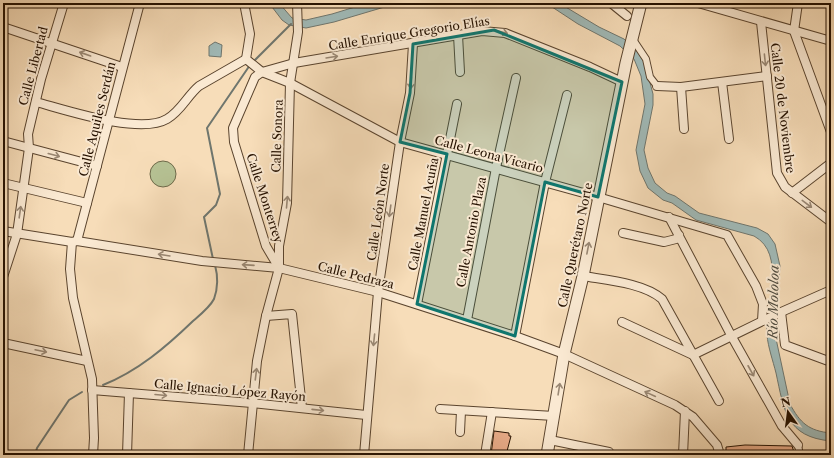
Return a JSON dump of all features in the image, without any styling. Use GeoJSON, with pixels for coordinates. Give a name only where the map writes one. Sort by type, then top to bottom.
{"type":"FeatureCollection","features":[{"type":"Feature","properties":{"kind":"street","name":"Calle Libertad"},"geometry":{"type":"LineString","coordinates":[[3,277],[18,234],[29,148],[28,134],[64,3]]}},
{"type":"Feature","properties":{"kind":"street","name":"Calle Aquiles Serdán"},"geometry":{"type":"LineString","coordinates":[[93,455],[94,438],[92,390],[70,283],[70,258],[87,203],[140,3]]}},
{"type":"Feature","properties":{"kind":"street"},"geometry":{"type":"LineString","coordinates":[[36,102],[109,121],[135,125],[166,120],[173,115],[199,86],[247,60],[250,34],[244,3]]}},
{"type":"Feature","properties":{"kind":"street","name":"Calle Sonora"},"geometry":{"type":"LineString","coordinates":[[279,268],[279,246],[287,203],[290,83],[298,32],[297,3]]}},
{"type":"Feature","properties":{"kind":"street"},"geometry":{"type":"LineString","coordinates":[[611,3],[627,16]]}},
{"type":"Feature","properties":{"kind":"street","name":"Calle Querétaro Norte"},"geometry":{"type":"LineString","coordinates":[[547,455],[564,354],[583,276],[626,63],[641,3]]}},
{"type":"Feature","properties":{"kind":"street"},"geometry":{"type":"LineString","coordinates":[[698,3],[831,41]]}},
{"type":"Feature","properties":{"kind":"street"},"geometry":{"type":"LineString","coordinates":[[798,3],[794,31],[831,132]]}},
{"type":"Feature","properties":{"kind":"street","name":"Calle 20 de Noviembre"},"geometry":{"type":"LineString","coordinates":[[761,22],[778,174],[785,187],[831,222]]}},
{"type":"Feature","properties":{"kind":"street"},"geometry":{"type":"LineString","coordinates":[[3,27],[122,67]]}},
{"type":"Feature","properties":{"kind":"street","name":"Calle Enrique Gregorio Elías"},"geometry":{"type":"LineString","coordinates":[[259,70],[482,31],[505,33],[590,66],[622,82]]}},
{"type":"Feature","properties":{"kind":"street"},"geometry":{"type":"LineString","coordinates":[[458,35],[460,72]]}},
{"type":"Feature","properties":{"kind":"street"},"geometry":{"type":"LineString","coordinates":[[632,39],[646,60],[650,77],[657,86],[681,87],[767,76]]}},
{"type":"Feature","properties":{"kind":"street","name":"Calle León Norte"},"geometry":{"type":"LineString","coordinates":[[364,455],[366,415],[378,292],[400,142],[410,94],[413,44]]}},
{"type":"Feature","properties":{"kind":"street","name":"Calle Leona Vicario"},"geometry":{"type":"LineString","coordinates":[[247,60],[259,70],[290,83],[400,142],[598,196],[727,235],[756,286],[763,304],[763,321]]}},
{"type":"Feature","properties":{"kind":"street","name":"Calle Monterrey"},"geometry":{"type":"LineString","coordinates":[[259,70],[233,128],[234,142],[266,246],[279,268]]}},
{"type":"Feature","properties":{"kind":"street","name":"Calle Antonio Plaza"},"geometry":{"type":"LineString","coordinates":[[467,320],[496,168],[516,78]]}},
{"type":"Feature","properties":{"kind":"street"},"geometry":{"type":"LineString","coordinates":[[722,82],[730,139]]}},
{"type":"Feature","properties":{"kind":"street"},"geometry":{"type":"LineString","coordinates":[[681,87],[684,129]]}},
{"type":"Feature","properties":{"kind":"street"},"geometry":{"type":"LineString","coordinates":[[515,336],[545,182],[567,95]]}},
{"type":"Feature","properties":{"kind":"street","name":"Calle Manuel Acuña"},"geometry":{"type":"LineString","coordinates":[[417,304],[457,104]]}},
{"type":"Feature","properties":{"kind":"street"},"geometry":{"type":"LineString","coordinates":[[3,141],[96,166]]}},
{"type":"Feature","properties":{"kind":"street"},"geometry":{"type":"LineString","coordinates":[[792,193],[831,163]]}},
{"type":"Feature","properties":{"kind":"street"},"geometry":{"type":"LineString","coordinates":[[3,183],[87,203]]}},
{"type":"Feature","properties":{"kind":"street"},"geometry":{"type":"LineString","coordinates":[[669,217],[782,426],[798,445],[800,455]]}},
{"type":"Feature","properties":{"kind":"street","name":"Calle Pedraza"},"geometry":{"type":"LineString","coordinates":[[3,231],[202,261],[279,268],[378,292],[417,304],[515,336],[564,354],[685,411],[693,417],[717,445],[720,455]]}},
{"type":"Feature","properties":{"kind":"street"},"geometry":{"type":"LineString","coordinates":[[623,233],[664,242],[676,239],[679,235]]}},
{"type":"Feature","properties":{"kind":"street"},"geometry":{"type":"LineString","coordinates":[[248,455],[252,403],[266,316],[279,268]]}},
{"type":"Feature","properties":{"kind":"street"},"geometry":{"type":"LineString","coordinates":[[583,276],[644,288],[655,293],[662,299],[719,401]]}},
{"type":"Feature","properties":{"kind":"street"},"geometry":{"type":"LineString","coordinates":[[693,355],[780,312],[831,290]]}},
{"type":"Feature","properties":{"kind":"street"},"geometry":{"type":"LineString","coordinates":[[780,312],[785,345],[831,362]]}},
{"type":"Feature","properties":{"kind":"street"},"geometry":{"type":"LineString","coordinates":[[266,316],[292,314],[302,408]]}},
{"type":"Feature","properties":{"kind":"street"},"geometry":{"type":"LineString","coordinates":[[622,322],[693,355]]}},
{"type":"Feature","properties":{"kind":"street"},"geometry":{"type":"LineString","coordinates":[[3,343],[87,361]]}},
{"type":"Feature","properties":{"kind":"street","name":"Calle Ignacio López Rayón"},"geometry":{"type":"LineString","coordinates":[[92,390],[252,403],[366,415]]}},
{"type":"Feature","properties":{"kind":"street"},"geometry":{"type":"LineString","coordinates":[[126,392],[127,455]]}},
{"type":"Feature","properties":{"kind":"street"},"geometry":{"type":"LineString","coordinates":[[440,409],[554,416]]}},
{"type":"Feature","properties":{"kind":"street"},"geometry":{"type":"LineString","coordinates":[[460,432],[462,411]]}},
{"type":"Feature","properties":{"kind":"street"},"geometry":{"type":"LineString","coordinates":[[683,455],[685,411]]}},
{"type":"Feature","properties":{"kind":"street"},"geometry":{"type":"LineString","coordinates":[[485,455],[492,412]]}},
{"type":"Feature","properties":{"kind":"street"},"geometry":{"type":"LineString","coordinates":[[550,440],[609,452]]}},
{"type":"Feature","properties":{"kind":"highlighted area"},"geometry":{"type":"Polygon","coordinates":[[[494,30],[622,82],[598,197],[545,182],[515,336],[417,304],[447,154],[400,142],[410,93],[413,44],[494,30]]]}},
{"type":"Feature","properties":{"kind":"green space"},"geometry":{"type":"Polygon","coordinates":[[[163,161],[172,165],[176,174],[172,183],[163,187],[154,183],[150,174],[154,165],[163,161]]]}},
{"type":"Feature","properties":{"kind":"water"},"geometry":{"type":"Polygon","coordinates":[[[269,3],[279,3],[292,18],[306,20],[368,3],[398,3],[334,22],[306,28],[289,25],[282,20],[269,3]]]}},
{"type":"Feature","properties":{"kind":"water","name":"Río Mololoa"},"geometry":{"type":"Polygon","coordinates":[[[546,3],[559,3],[599,27],[624,39],[640,54],[645,64],[653,94],[653,105],[644,150],[648,168],[655,183],[667,193],[675,196],[699,213],[757,228],[768,234],[775,244],[780,266],[775,334],[790,404],[806,425],[823,432],[831,433],[831,441],[805,434],[796,427],[785,410],[769,349],[767,335],[772,267],[770,255],[764,244],[754,236],[696,220],[672,203],[663,200],[648,188],[640,171],[636,150],[645,104],[641,76],[634,59],[620,46],[578,24],[546,3]]]}},
{"type":"Feature","properties":{"kind":"water"},"geometry":{"type":"Polygon","coordinates":[[[215,42],[222,45],[221,57],[209,56],[209,46],[215,42]]]}},
{"type":"Feature","properties":{"kind":"building"},"geometry":{"type":"Polygon","coordinates":[[[494,431],[509,433],[509,436],[511,436],[506,455],[491,455],[494,431]]]}},
{"type":"Feature","properties":{"kind":"building"},"geometry":{"type":"Polygon","coordinates":[[[745,445],[792,446],[795,455],[786,455],[786,453],[745,453],[745,455],[726,455],[726,447],[745,445]]]}},
{"type":"Feature","properties":{"kind":"waterway"},"geometry":{"type":"LineString","coordinates":[[253,62],[291,24]]}},
{"type":"Feature","properties":{"kind":"waterway"},"geometry":{"type":"LineString","coordinates":[[213,259],[204,217],[216,205],[220,194],[207,128],[250,65]]}},
{"type":"Feature","properties":{"kind":"waterway"},"geometry":{"type":"LineString","coordinates":[[103,385],[128,373],[151,358],[207,308],[214,299],[217,286],[217,273],[215,265]]}},
{"type":"Feature","properties":{"kind":"waterway"},"geometry":{"type":"LineString","coordinates":[[35,455],[37,448],[69,400],[82,392]]}}]}
